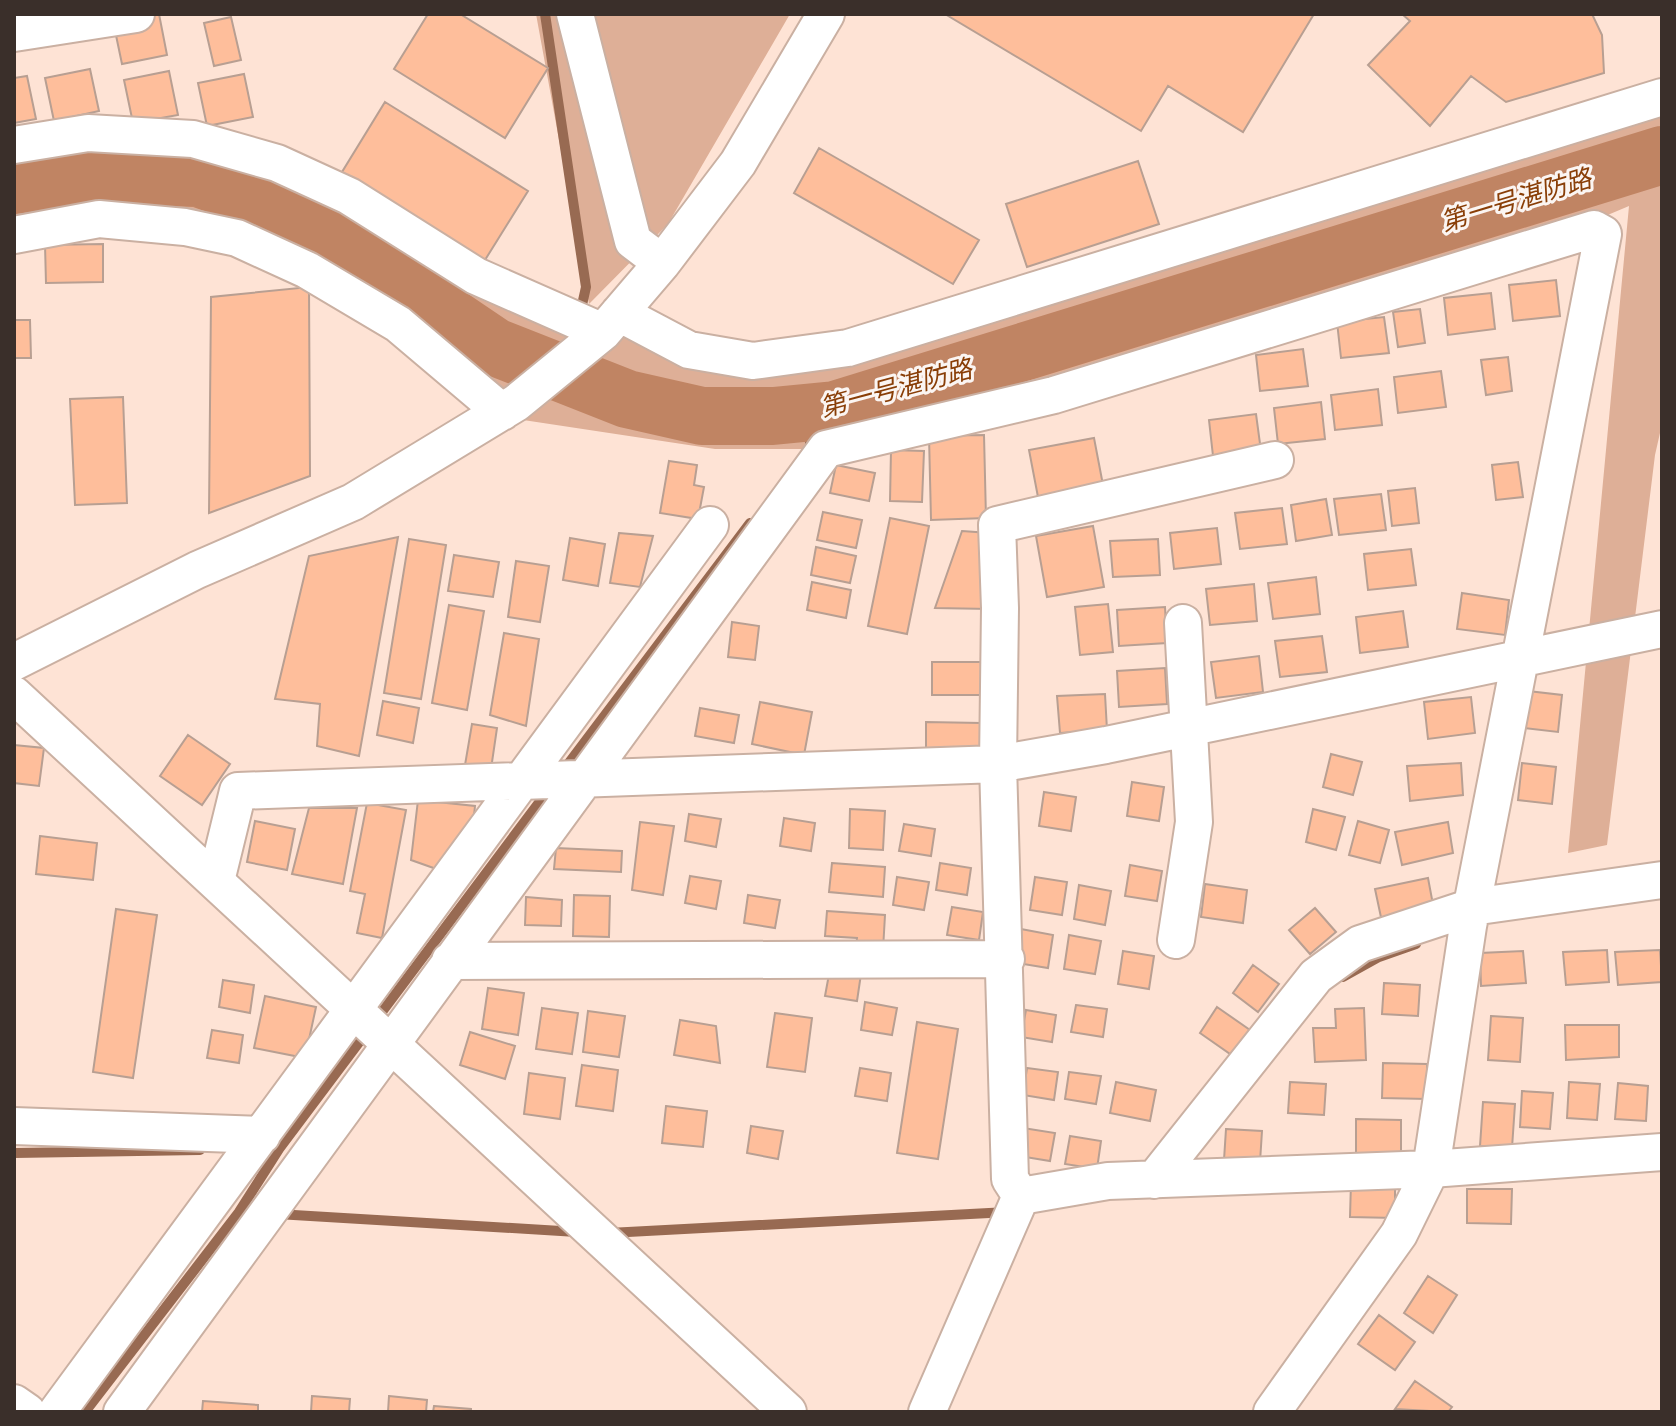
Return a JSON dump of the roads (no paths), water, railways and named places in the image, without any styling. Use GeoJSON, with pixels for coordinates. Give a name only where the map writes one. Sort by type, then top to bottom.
{"type":"FeatureCollection","features":[{"type":"Feature","properties":{"kind":"street"},"geometry":{"type":"LineString","coordinates":[[14,33],[136,14]]}},
{"type":"Feature","properties":{"kind":"street"},"geometry":{"type":"LineString","coordinates":[[575,14],[633,241],[662,263]]}},
{"type":"Feature","properties":{"kind":"street"},"geometry":{"type":"LineString","coordinates":[[14,662],[197,570],[353,502],[509,408],[611,322],[662,263],[738,163],[826,14]]}},
{"type":"Feature","properties":{"kind":"street"},"geometry":{"type":"LineString","coordinates":[[14,145],[88,133],[193,139],[277,163],[349,196],[476,276],[689,350],[753,361],[848,348],[1662,97]]}},
{"type":"Feature","properties":{"kind":"street"},"geometry":{"type":"LineString","coordinates":[[14,235],[99,219],[185,227],[237,238],[307,270],[398,324],[509,408]]}},
{"type":"Feature","properties":{"kind":"street"},"geometry":{"type":"LineString","coordinates":[[122,1412],[826,449],[1054,395],[1594,229],[1603,234],[1472,907],[1431,1169],[1399,1234],[1272,1412]]}},
{"type":"Feature","properties":{"kind":"street"},"geometry":{"type":"LineString","coordinates":[[1021,1196],[1010,1179],[998,764],[1000,608],[997,525],[1275,460]]}},
{"type":"Feature","properties":{"kind":"street"},"geometry":{"type":"LineString","coordinates":[[57,1412],[525,783],[710,525]]}},
{"type":"Feature","properties":{"kind":"street"},"geometry":{"type":"LineString","coordinates":[[1176,940],[1194,822],[1183,623]]}},
{"type":"Feature","properties":{"kind":"street"},"geometry":{"type":"LineString","coordinates":[[216,881],[238,791],[998,764],[1662,629]]}},
{"type":"Feature","properties":{"kind":"street"},"geometry":{"type":"LineString","coordinates":[[14,695],[391,1040],[788,1412]]}},
{"type":"Feature","properties":{"kind":"street"},"geometry":{"type":"LineString","coordinates":[[1154,1180],[1316,976],[1360,944],[1472,907],[1662,880]]}},
{"type":"Feature","properties":{"kind":"street"},"geometry":{"type":"LineString","coordinates":[[450,961],[1006,959]]}},
{"type":"Feature","properties":{"kind":"street"},"geometry":{"type":"LineString","coordinates":[[14,1126],[262,1135]]}},
{"type":"Feature","properties":{"kind":"street"},"geometry":{"type":"LineString","coordinates":[[1021,1196],[1108,1181],[1431,1169],[1662,1152]]}},
{"type":"Feature","properties":{"kind":"street"},"geometry":{"type":"LineString","coordinates":[[927,1412],[1021,1196]]}},
{"type":"Feature","properties":{"kind":"street"},"geometry":{"type":"LineString","coordinates":[[14,1403],[27,1412]]}},
{"type":"Feature","properties":{"kind":"waterway"},"geometry":{"type":"LineString","coordinates":[[545,14],[586,287],[580,314]]}},
{"type":"Feature","properties":{"kind":"waterway","name":"第一号湛防路"},"geometry":{"type":"LineString","coordinates":[[14,185],[84,175],[198,178],[268,203],[323,231],[495,347],[627,399],[702,416],[773,416],[835,410],[1662,155]]}},
{"type":"Feature","properties":{"kind":"waterway"},"geometry":{"type":"LineString","coordinates":[[810,443],[835,410]]}},
{"type":"Feature","properties":{"kind":"waterway"},"geometry":{"type":"LineString","coordinates":[[562,772],[750,523]]}},
{"type":"Feature","properties":{"kind":"waterway"},"geometry":{"type":"LineString","coordinates":[[85,1412],[239,1212],[279,1149],[550,788]]}},
{"type":"Feature","properties":{"kind":"waterway"},"geometry":{"type":"LineString","coordinates":[[1343,977],[1379,957],[1416,944]]}},
{"type":"Feature","properties":{"kind":"waterway"},"geometry":{"type":"LineString","coordinates":[[14,1153],[200,1150]]}},
{"type":"Feature","properties":{"kind":"waterway"},"geometry":{"type":"LineString","coordinates":[[609,1233],[1008,1212]]}},
{"type":"Feature","properties":{"kind":"waterway"},"geometry":{"type":"LineString","coordinates":[[277,1214],[577,1232]]}}]}
